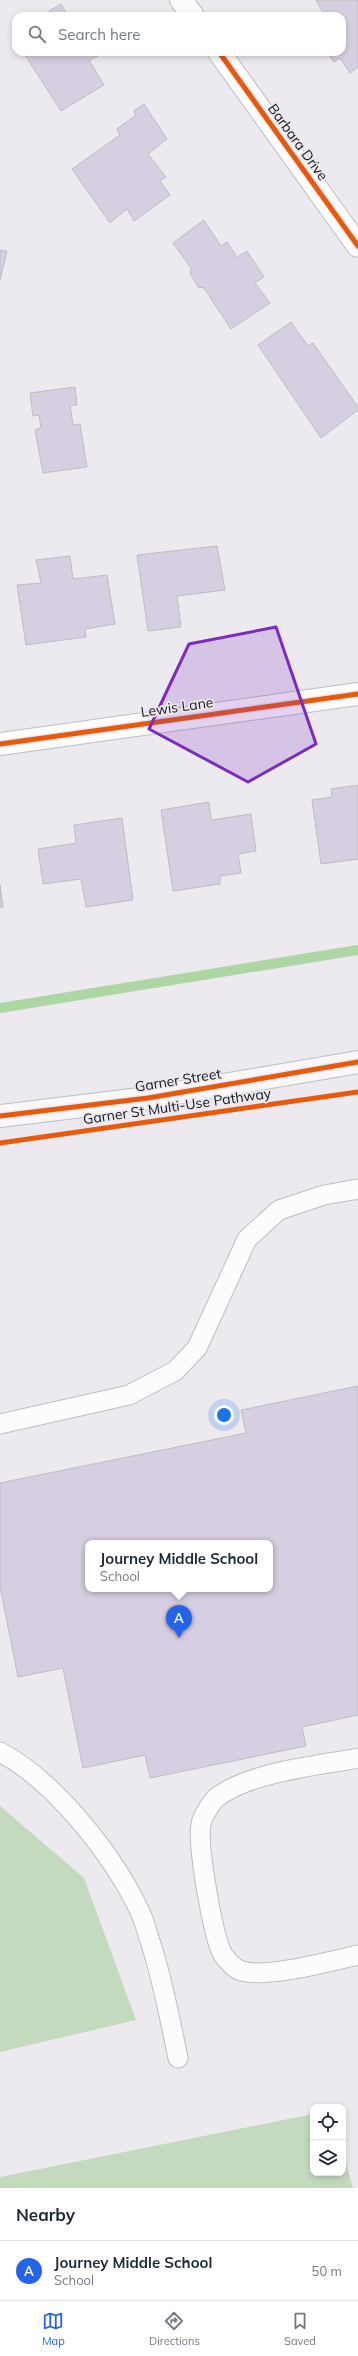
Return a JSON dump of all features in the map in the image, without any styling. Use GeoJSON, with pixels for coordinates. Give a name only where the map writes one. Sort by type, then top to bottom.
{"type":"FeatureCollection","features":[{"type":"Feature","properties":{"kind":"street"},"geometry":{"type":"LineString","coordinates":[[181,0],[190,12]]}},
{"type":"Feature","properties":{"kind":"street","name":"Barbara Drive"},"geometry":{"type":"LineString","coordinates":[[222,56],[358,246]]}},
{"type":"Feature","properties":{"kind":"street","name":"Lewis Lane"},"geometry":{"type":"LineString","coordinates":[[0,744],[358,694]]}},
{"type":"Feature","properties":{"kind":"street","name":"Garner Street"},"geometry":{"type":"LineString","coordinates":[[0,1116],[148,1098],[358,1062]]}},
{"type":"Feature","properties":{"kind":"lane"},"geometry":{"type":"LineString","coordinates":[[0,1424],[129,1395],[175,1371],[197,1348],[247,1240],[279,1210],[324,1195],[358,1189]]}},
{"type":"Feature","properties":{"kind":"lane"},"geometry":{"type":"LineString","coordinates":[[0,1752],[12,1759],[63,1802],[104,1850],[112,1862],[141,1912],[161,1975],[178,2058]]}},
{"type":"Feature","properties":{"kind":"lane"},"geometry":{"type":"LineString","coordinates":[[358,1758],[262,1776],[236,1786],[215,1799],[201,1823],[200,1849],[214,1925],[224,1955],[238,1970],[261,1974],[358,1955]]}},
{"type":"Feature","properties":{"kind":"highlighted area"},"geometry":{"type":"Polygon","coordinates":[[[276,627],[316,744],[248,782],[149,729],[189,644],[276,627]]]}},
{"type":"Feature","properties":{"kind":"green space"},"geometry":{"type":"Polygon","coordinates":[[[0,1806],[84,1878],[136,2020],[0,2052],[0,1806]]]}},
{"type":"Feature","properties":{"kind":"green space"},"geometry":{"type":"Polygon","coordinates":[[[310,2115],[310,2176],[346,2176],[346,2164],[353,2188],[0,2188],[0,2177],[310,2115]]]}},
{"type":"Feature","properties":{"kind":"building"},"geometry":{"type":"Polygon","coordinates":[[[316,0],[358,0],[358,67],[350,73],[340,58],[334,62],[330,56],[346,56],[346,12],[323,12],[316,0]]]}},
{"type":"Feature","properties":{"kind":"building"},"geometry":{"type":"Polygon","coordinates":[[[61,4],[66,12],[48,12],[61,4]]]}},
{"type":"Feature","properties":{"kind":"building"},"geometry":{"type":"Polygon","coordinates":[[[26,56],[98,56],[89,60],[104,85],[61,111],[26,56]]]}},
{"type":"Feature","properties":{"kind":"building"},"geometry":{"type":"Polygon","coordinates":[[[144,104],[167,139],[148,154],[166,177],[160,181],[170,195],[134,221],[127,209],[110,223],[72,169],[120,135],[117,129],[136,115],[134,111],[144,104]]]}},
{"type":"Feature","properties":{"kind":"building"},"geometry":{"type":"Polygon","coordinates":[[[204,220],[221,246],[227,242],[237,257],[247,251],[264,277],[255,283],[270,303],[231,329],[204,288],[198,287],[190,273],[191,268],[173,243],[204,220]]]}},
{"type":"Feature","properties":{"kind":"building"},"geometry":{"type":"Polygon","coordinates":[[[0,250],[7,251],[0,280],[0,250]]]}},
{"type":"Feature","properties":{"kind":"building"},"geometry":{"type":"Polygon","coordinates":[[[291,322],[308,346],[313,343],[358,407],[358,410],[321,438],[258,345],[291,322]]]}},
{"type":"Feature","properties":{"kind":"building"},"geometry":{"type":"Polygon","coordinates":[[[75,387],[77,405],[70,405],[73,425],[80,424],[87,467],[43,473],[35,430],[41,428],[39,415],[33,416],[30,393],[75,387]]]}},
{"type":"Feature","properties":{"kind":"building"},"geometry":{"type":"Polygon","coordinates":[[[217,546],[225,590],[177,596],[181,627],[148,631],[137,555],[217,546]]]}},
{"type":"Feature","properties":{"kind":"building"},"geometry":{"type":"Polygon","coordinates":[[[70,556],[73,579],[107,575],[115,624],[85,629],[86,637],[26,645],[17,585],[41,583],[36,560],[70,556]]]}},
{"type":"Feature","properties":{"kind":"building"},"geometry":{"type":"Polygon","coordinates":[[[358,785],[358,859],[321,864],[312,800],[332,797],[331,789],[358,785]]]}},
{"type":"Feature","properties":{"kind":"building"},"geometry":{"type":"Polygon","coordinates":[[[209,802],[211,820],[251,814],[256,851],[238,854],[241,873],[220,876],[220,884],[173,891],[161,810],[209,802]]]}},
{"type":"Feature","properties":{"kind":"building"},"geometry":{"type":"Polygon","coordinates":[[[122,818],[133,900],[86,907],[81,879],[43,884],[38,849],[76,843],[74,825],[122,818]]]}},
{"type":"Feature","properties":{"kind":"building"},"geometry":{"type":"Polygon","coordinates":[[[0,885],[3,907],[0,907],[0,885]]]}},
{"type":"Feature","properties":{"kind":"building"},"geometry":{"type":"Polygon","coordinates":[[[358,1386],[358,1715],[302,1727],[306,1746],[150,1778],[145,1755],[83,1768],[63,1668],[18,1677],[0,1587],[0,1483],[246,1433],[241,1410],[358,1386]]]}},
{"type":"Feature","properties":{"kind":"waterway"},"geometry":{"type":"LineString","coordinates":[[0,1008],[358,950]]}},
{"type":"Feature","properties":{"kind":"cycle path"},"geometry":{"type":"LineString","coordinates":[[222,56],[358,246]]}},
{"type":"Feature","properties":{"kind":"cycle path"},"geometry":{"type":"LineString","coordinates":[[0,744],[358,694]]}},
{"type":"Feature","properties":{"kind":"cycle path","name":"Garner St Multi-Use Pathway"},"geometry":{"type":"LineString","coordinates":[[0,1116],[148,1098],[358,1062]]}},
{"type":"Feature","properties":{"kind":"cycle path","name":"Garner St Multi-Use Pathway"},"geometry":{"type":"LineString","coordinates":[[0,1143],[358,1092]]}},
{"type":"Feature","properties":{"kind":"place","name":"Journey Middle School"},"geometry":{"type":"Point","coordinates":[179,1638]}}]}
